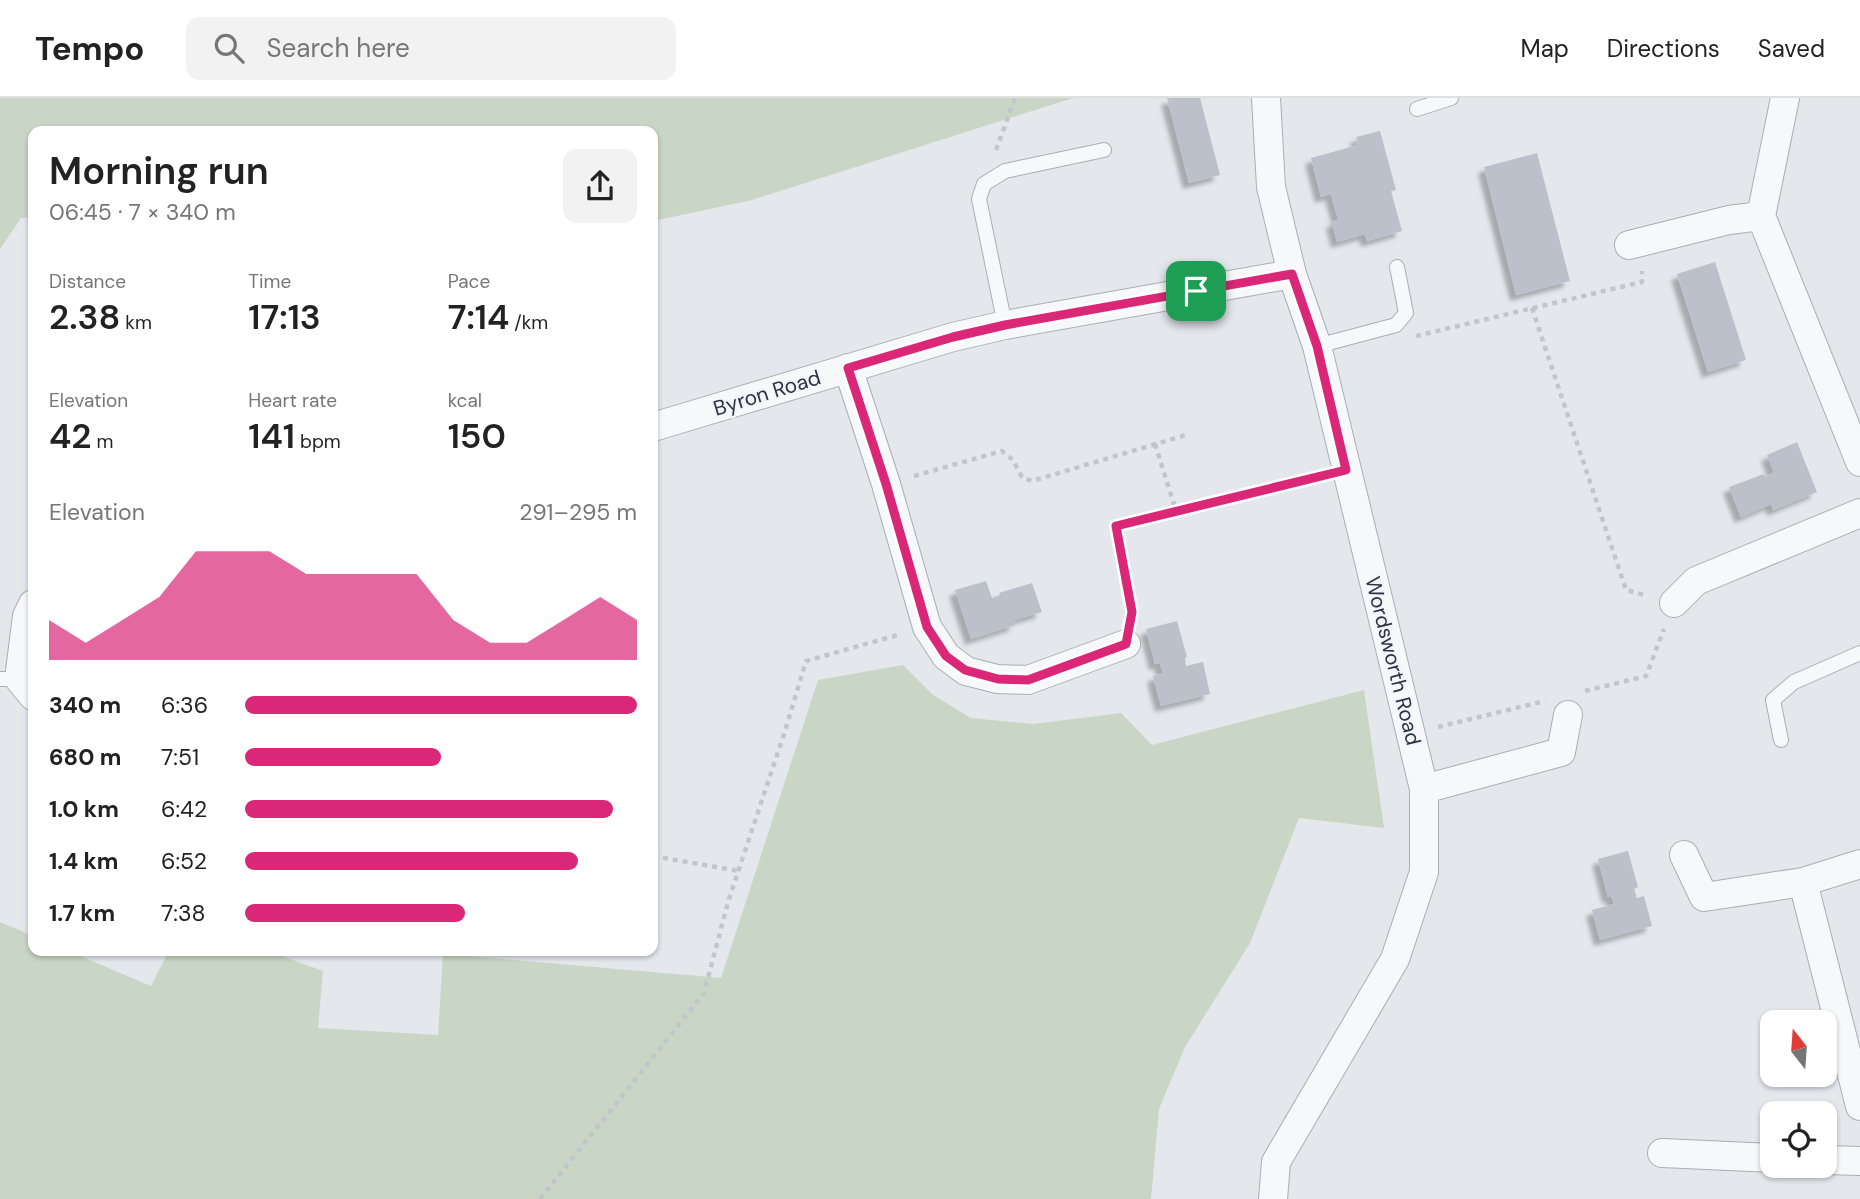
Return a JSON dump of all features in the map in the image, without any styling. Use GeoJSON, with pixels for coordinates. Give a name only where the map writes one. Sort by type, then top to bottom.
{"type":"FeatureCollection","features":[{"type":"Feature","properties":{"kind":"street","name":"Wordsworth Road"},"geometry":{"type":"LineString","coordinates":[[1266,98],[1271,187],[1292,274],[1317,346],[1424,789],[1424,872],[1395,958],[1276,1162],[1273,1199]]}},
{"type":"Feature","properties":{"kind":"street"},"geometry":{"type":"LineString","coordinates":[[1785,98],[1761,216],[1860,461]]}},
{"type":"Feature","properties":{"kind":"street"},"geometry":{"type":"LineString","coordinates":[[1635,244],[1729,220],[1761,216]]}},
{"type":"Feature","properties":{"kind":"street","name":"Byron Road"},"geometry":{"type":"LineString","coordinates":[[658,425],[953,337],[1005,325],[1292,274]]}},
{"type":"Feature","properties":{"kind":"street"},"geometry":{"type":"LineString","coordinates":[[848,368],[886,484],[927,627],[946,656],[965,670],[998,679],[1028,680],[1126,644]]}},
{"type":"Feature","properties":{"kind":"street"},"geometry":{"type":"LineString","coordinates":[[1674,603],[1696,581],[1860,513]]}},
{"type":"Feature","properties":{"kind":"street"},"geometry":{"type":"LineString","coordinates":[[17,685],[28,614]]}},
{"type":"Feature","properties":{"kind":"street"},"geometry":{"type":"LineString","coordinates":[[1424,789],[1561,752],[1568,715]]}},
{"type":"Feature","properties":{"kind":"street"},"geometry":{"type":"LineString","coordinates":[[1684,855],[1704,897],[1803,882],[1860,864]]}},
{"type":"Feature","properties":{"kind":"street"},"geometry":{"type":"LineString","coordinates":[[1803,882],[1860,1105]]}},
{"type":"Feature","properties":{"kind":"street"},"geometry":{"type":"LineString","coordinates":[[1662,1153],[1760,1157]]}},
{"type":"Feature","properties":{"kind":"street"},"geometry":{"type":"LineString","coordinates":[[1837,1160],[1860,1161]]}},
{"type":"Feature","properties":{"kind":"lane"},"geometry":{"type":"LineString","coordinates":[[1417,109],[1451,98]]}},
{"type":"Feature","properties":{"kind":"lane"},"geometry":{"type":"LineString","coordinates":[[1005,325],[979,199],[984,184],[1005,171],[1104,150]]}},
{"type":"Feature","properties":{"kind":"lane"},"geometry":{"type":"LineString","coordinates":[[1317,346],[1396,326],[1406,313],[1397,268]]}},
{"type":"Feature","properties":{"kind":"lane"},"geometry":{"type":"LineString","coordinates":[[1781,740],[1773,700],[1794,682],[1860,653]]}},
{"type":"Feature","properties":{"kind":"path"},"geometry":{"type":"LineString","coordinates":[[984,184],[1014,98]]}},
{"type":"Feature","properties":{"kind":"path"},"geometry":{"type":"LineString","coordinates":[[1396,326],[1413,337],[1642,282],[1635,244]]}},
{"type":"Feature","properties":{"kind":"path"},"geometry":{"type":"LineString","coordinates":[[1532,308],[1626,590],[1674,603]]}},
{"type":"Feature","properties":{"kind":"path"},"geometry":{"type":"LineString","coordinates":[[886,484],[1002,451],[1013,460],[1022,477],[1032,481],[1186,435]]}},
{"type":"Feature","properties":{"kind":"path"},"geometry":{"type":"LineString","coordinates":[[1155,444],[1176,511]]}},
{"type":"Feature","properties":{"kind":"path"},"geometry":{"type":"LineString","coordinates":[[1126,644],[1132,612],[1116,526],[1346,470]]}},
{"type":"Feature","properties":{"kind":"path"},"geometry":{"type":"LineString","coordinates":[[540,1199],[704,993],[739,871],[806,662],[927,627]]}},
{"type":"Feature","properties":{"kind":"path"},"geometry":{"type":"LineString","coordinates":[[658,857],[739,871]]}},
{"type":"Feature","properties":{"kind":"green space"},"geometry":{"type":"Polygon","coordinates":[[[0,98],[1073,98],[752,200],[658,220],[658,126],[28,126],[28,218],[21,218],[0,249],[0,98]]]}},
{"type":"Feature","properties":{"kind":"green space"},"geometry":{"type":"Polygon","coordinates":[[[903,665],[933,695],[971,718],[1033,724],[1121,713],[1152,745],[1364,690],[1384,828],[1299,818],[1250,943],[1185,1047],[1159,1109],[1151,1199],[0,1199],[0,922],[28,934],[28,956],[80,956],[151,986],[166,956],[282,956],[323,971],[318,1028],[438,1035],[443,956],[721,978],[818,680],[903,665]]]}},
{"type":"Feature","properties":{"kind":"building"},"geometry":{"type":"Polygon","coordinates":[[[1167,98],[1200,98],[1220,175],[1189,183],[1167,98]]]}},
{"type":"Feature","properties":{"kind":"building"},"geometry":{"type":"Polygon","coordinates":[[[1380,131],[1396,190],[1391,191],[1402,231],[1367,241],[1365,234],[1337,242],[1332,222],[1338,220],[1331,194],[1321,197],[1311,158],[1358,145],[1356,137],[1380,131]]]}},
{"type":"Feature","properties":{"kind":"building"},"geometry":{"type":"Polygon","coordinates":[[[1537,153],[1570,281],[1516,295],[1484,167],[1537,153]]]}},
{"type":"Feature","properties":{"kind":"building"},"geometry":{"type":"Polygon","coordinates":[[[1715,262],[1746,360],[1708,372],[1677,274],[1715,262]]]}},
{"type":"Feature","properties":{"kind":"building"},"geometry":{"type":"Polygon","coordinates":[[[1797,442],[1817,492],[1773,510],[1771,504],[1741,517],[1729,487],[1774,473],[1767,455],[1797,442]]]}},
{"type":"Feature","properties":{"kind":"building"},"geometry":{"type":"Polygon","coordinates":[[[986,581],[992,598],[1000,595],[999,593],[1032,583],[1042,612],[1014,620],[1015,625],[971,639],[955,590],[986,581]]]}},
{"type":"Feature","properties":{"kind":"building"},"geometry":{"type":"Polygon","coordinates":[[[1177,621],[1187,657],[1186,666],[1203,662],[1210,694],[1161,706],[1153,676],[1163,673],[1160,663],[1155,664],[1146,629],[1177,621]]]}},
{"type":"Feature","properties":{"kind":"building"},"geometry":{"type":"Polygon","coordinates":[[[1628,851],[1638,887],[1634,889],[1637,898],[1644,896],[1652,926],[1600,940],[1592,910],[1614,904],[1611,896],[1608,897],[1598,859],[1628,851]]]}},
{"type":"Feature","properties":{"kind":"route"},"geometry":{"type":"LineString","coordinates":[[1292,274],[1317,346],[1346,470],[1116,526],[1132,612],[1126,644],[1028,680],[998,679],[965,670],[946,656],[927,627],[886,484],[848,368],[953,337],[1005,325],[1196,291],[1292,274]]}}]}
